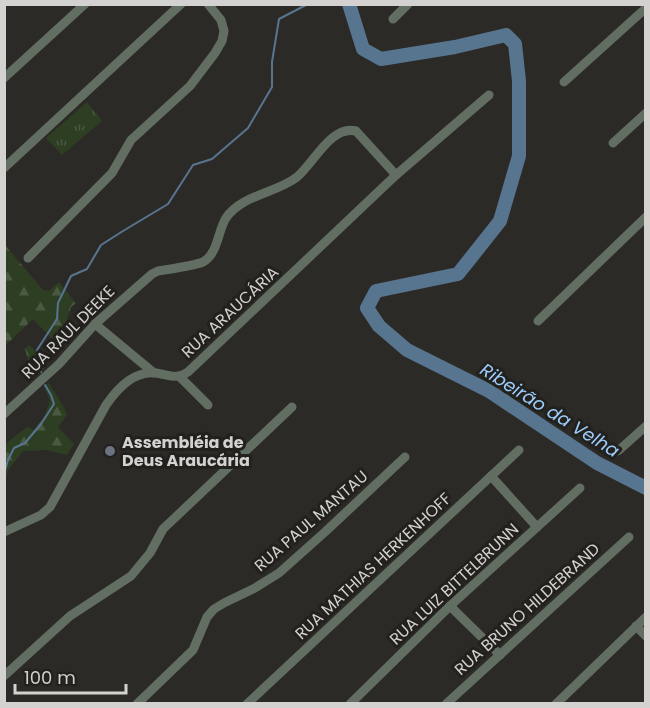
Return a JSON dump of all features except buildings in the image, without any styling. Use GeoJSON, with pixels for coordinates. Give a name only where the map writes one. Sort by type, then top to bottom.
{"type":"FeatureCollection","features":[{"type":"Feature","properties":{"kind":"street"},"geometry":{"type":"LineString","coordinates":[[4,78],[85,4]]}},
{"type":"Feature","properties":{"kind":"street"},"geometry":{"type":"LineString","coordinates":[[4,168],[181,4]]}},
{"type":"Feature","properties":{"kind":"street"},"geometry":{"type":"LineString","coordinates":[[28,258],[111,173],[131,140],[190,86],[215,53],[222,41],[224,31],[222,20],[208,4]]}},
{"type":"Feature","properties":{"kind":"street"},"geometry":{"type":"LineString","coordinates":[[393,19],[408,4]]}},
{"type":"Feature","properties":{"kind":"street"},"geometry":{"type":"LineString","coordinates":[[564,82],[641,8]]}},
{"type":"Feature","properties":{"kind":"street","name":"RUA ARAUCÁRIA"},"geometry":{"type":"LineString","coordinates":[[154,372],[180,377],[198,364],[396,175],[489,95]]}},
{"type":"Feature","properties":{"kind":"street"},"geometry":{"type":"LineString","coordinates":[[613,143],[645,113]]}},
{"type":"Feature","properties":{"kind":"street","name":"RUA RAUL DEEKE"},"geometry":{"type":"LineString","coordinates":[[4,414],[59,364],[95,324],[152,274],[203,262],[210,257],[222,225],[233,209],[241,203],[290,183],[332,137],[341,131],[349,129],[356,131],[396,175]]}},
{"type":"Feature","properties":{"kind":"street"},"geometry":{"type":"LineString","coordinates":[[538,321],[645,217]]}},
{"type":"Feature","properties":{"kind":"street"},"geometry":{"type":"LineString","coordinates":[[95,324],[154,372]]}},
{"type":"Feature","properties":{"kind":"street"},"geometry":{"type":"LineString","coordinates":[[4,532],[30,521],[50,507],[113,394],[137,376],[154,372]]}},
{"type":"Feature","properties":{"kind":"street"},"geometry":{"type":"LineString","coordinates":[[180,377],[208,405]]}},
{"type":"Feature","properties":{"kind":"street"},"geometry":{"type":"LineString","coordinates":[[4,676],[70,616],[131,576],[150,553],[163,529],[292,407]]}},
{"type":"Feature","properties":{"kind":"street"},"geometry":{"type":"LineString","coordinates":[[618,451],[644,430]]}},
{"type":"Feature","properties":{"kind":"street","name":"RUA MATHIAS HERKENHOFF"},"geometry":{"type":"LineString","coordinates":[[247,704],[519,450]]}},
{"type":"Feature","properties":{"kind":"street","name":"RUA PAUL MANTAU"},"geometry":{"type":"LineString","coordinates":[[137,704],[193,650],[207,617],[214,609],[279,573],[405,457]]}},
{"type":"Feature","properties":{"kind":"street"},"geometry":{"type":"LineString","coordinates":[[491,476],[537,527]]}},
{"type":"Feature","properties":{"kind":"street","name":"RUA LUIZ BITTELBRUNN"},"geometry":{"type":"LineString","coordinates":[[350,704],[450,606],[580,488]]}},
{"type":"Feature","properties":{"kind":"street","name":"RUA BRUNO HILDEBRAND"},"geometry":{"type":"LineString","coordinates":[[446,704],[629,537]]}},
{"type":"Feature","properties":{"kind":"street"},"geometry":{"type":"LineString","coordinates":[[450,606],[500,655]]}},
{"type":"Feature","properties":{"kind":"street"},"geometry":{"type":"LineString","coordinates":[[556,704],[645,617]]}},
{"type":"Feature","properties":{"kind":"street"},"geometry":{"type":"LineString","coordinates":[[636,626],[645,636]]}},
{"type":"Feature","properties":{"kind":"green space"},"geometry":{"type":"Polygon","coordinates":[[[87,102],[102,121],[62,155],[46,138],[87,102]]]}},
{"type":"Feature","properties":{"kind":"green space"},"geometry":{"type":"Polygon","coordinates":[[[5,245],[43,290],[49,291],[59,282],[76,303],[71,307],[63,333],[57,335],[53,340],[33,319],[5,346],[5,245]]]}},
{"type":"Feature","properties":{"kind":"green space"},"geometry":{"type":"Polygon","coordinates":[[[29,345],[40,355],[40,362],[44,368],[36,375],[30,366],[25,349],[29,345]]]}},
{"type":"Feature","properties":{"kind":"green space"},"geometry":{"type":"Polygon","coordinates":[[[49,383],[67,415],[58,427],[74,444],[67,455],[46,450],[23,451],[8,470],[5,483],[5,445],[28,427],[34,430],[45,415],[50,401],[44,386],[49,383]]]}},
{"type":"Feature","properties":{"kind":"waterway"},"geometry":{"type":"LineString","coordinates":[[41,372],[37,350],[57,319],[58,303],[71,276],[87,269],[101,245],[168,204],[193,165],[212,159],[248,128],[272,87],[272,62],[279,19],[308,4]]}},
{"type":"Feature","properties":{"kind":"waterway","name":"Ribeirão da Velha"},"geometry":{"type":"LineString","coordinates":[[349,4],[363,49],[381,59],[455,47],[506,35],[515,44],[519,81],[519,156],[500,221],[458,274],[376,291],[367,308],[379,326],[407,350],[489,391],[597,463],[646,488]]}},
{"type":"Feature","properties":{"kind":"waterway"},"geometry":{"type":"LineString","coordinates":[[4,474],[14,448],[25,443],[54,404],[45,385]]}},
{"type":"Feature","properties":{"kind":"place","name":"Assembléia de Deus Araucária"},"geometry":{"type":"Point","coordinates":[110,451]}}]}
